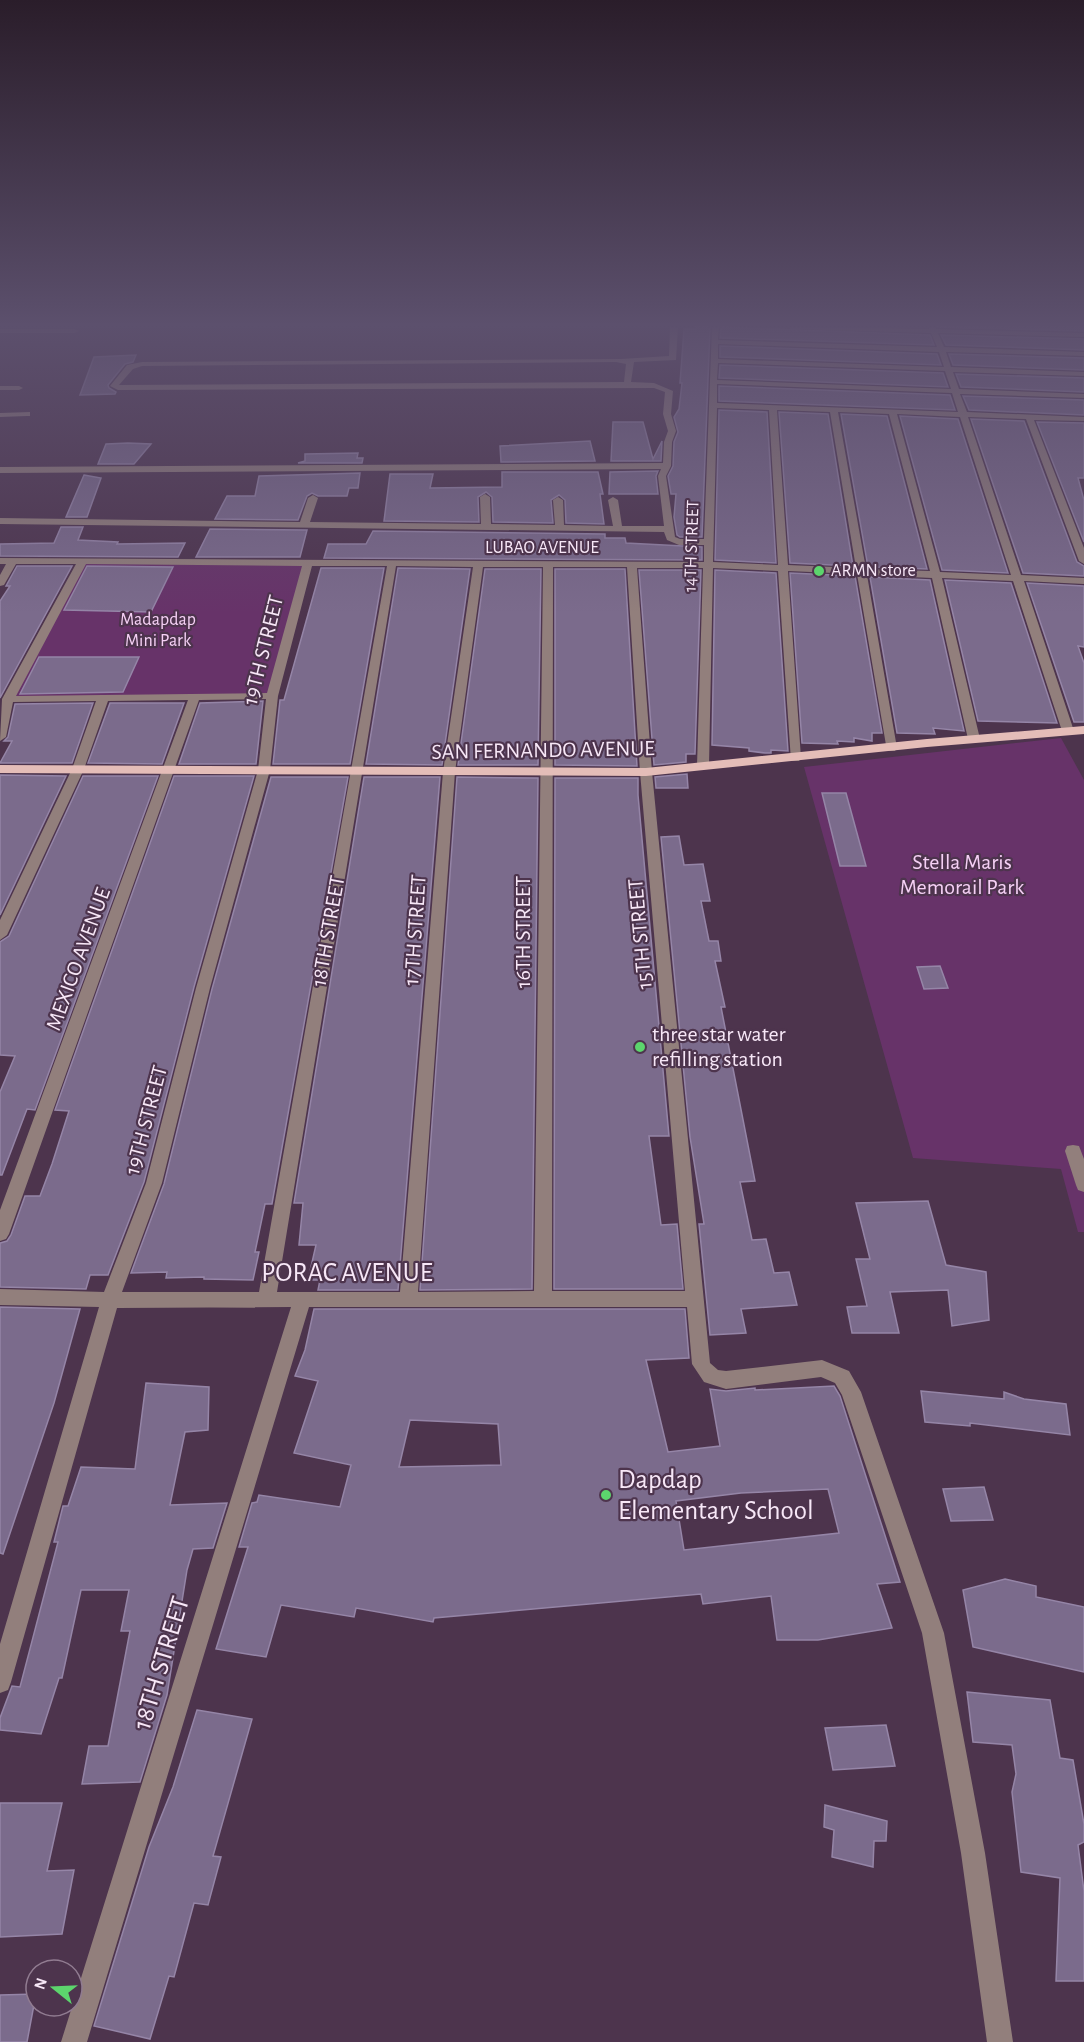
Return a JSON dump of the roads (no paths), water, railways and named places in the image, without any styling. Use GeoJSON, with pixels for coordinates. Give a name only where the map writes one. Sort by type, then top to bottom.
{"type":"FeatureCollection","features":[{"type":"Feature","properties":{"kind":"main road","name":"SAN FERNANDO AVENUE"},"geometry":{"type":"LineString","coordinates":[[0,769],[646,772],[1084,730]]}},
{"type":"Feature","properties":{"kind":"street"},"geometry":{"type":"LineString","coordinates":[[669,422],[672,431],[668,442],[667,466],[662,476],[670,538],[674,541],[708,542]]}},
{"type":"Feature","properties":{"kind":"street","name":"14TH STREET"},"geometry":{"type":"LineString","coordinates":[[703,766],[712,422]]}},
{"type":"Feature","properties":{"kind":"street"},"geometry":{"type":"LineString","coordinates":[[774,422],[795,758]]}},
{"type":"Feature","properties":{"kind":"street"},"geometry":{"type":"LineString","coordinates":[[836,422],[891,747]]}},
{"type":"Feature","properties":{"kind":"street"},"geometry":{"type":"LineString","coordinates":[[895,422],[916,491],[937,575],[974,740]]}},
{"type":"Feature","properties":{"kind":"street"},"geometry":{"type":"LineString","coordinates":[[966,422],[1015,578],[1068,731]]}},
{"type":"Feature","properties":{"kind":"street"},"geometry":{"type":"LineString","coordinates":[[1031,422],[1084,561]]}},
{"type":"Feature","properties":{"kind":"street"},"geometry":{"type":"LineString","coordinates":[[0,470],[667,466]]}},
{"type":"Feature","properties":{"kind":"street"},"geometry":{"type":"LineString","coordinates":[[485,497],[486,527]]}},
{"type":"Feature","properties":{"kind":"street"},"geometry":{"type":"LineString","coordinates":[[304,525],[313,498]]}},
{"type":"Feature","properties":{"kind":"street"},"geometry":{"type":"LineString","coordinates":[[558,500],[560,528]]}},
{"type":"Feature","properties":{"kind":"street"},"geometry":{"type":"LineString","coordinates":[[613,500],[618,529]]}},
{"type":"Feature","properties":{"kind":"street"},"geometry":{"type":"LineString","coordinates":[[0,521],[668,529]]}},
{"type":"Feature","properties":{"kind":"street","name":"LUBAO AVENUE"},"geometry":{"type":"LineString","coordinates":[[0,561],[707,565],[1084,581]]}},
{"type":"Feature","properties":{"kind":"street"},"geometry":{"type":"LineString","coordinates":[[0,583],[13,561]]}},
{"type":"Feature","properties":{"kind":"street"},"geometry":{"type":"LineString","coordinates":[[0,737],[8,699],[83,561]]}},
{"type":"Feature","properties":{"kind":"street","name":"19TH STREET"},"geometry":{"type":"LineString","coordinates":[[0,1682],[110,1300],[154,1183],[203,988],[264,770],[272,696],[308,563]]}},
{"type":"Feature","properties":{"kind":"street","name":"18TH STREET"},"geometry":{"type":"LineString","coordinates":[[267,1299],[392,563]]}},
{"type":"Feature","properties":{"kind":"street","name":"16TH STREET"},"geometry":{"type":"LineString","coordinates":[[543,1300],[544,772],[549,665],[548,564]]}},
{"type":"Feature","properties":{"kind":"street","name":"15TH STREET"},"geometry":{"type":"LineString","coordinates":[[632,564],[646,772],[701,1364],[706,1374],[713,1379],[726,1380],[822,1368],[842,1377],[851,1392],[933,1633],[973,1853],[1000,2042]]}},
{"type":"Feature","properties":{"kind":"street","name":"17TH STREET"},"geometry":{"type":"LineString","coordinates":[[408,1299],[449,772],[478,565]]}},
{"type":"Feature","properties":{"kind":"street"},"geometry":{"type":"LineString","coordinates":[[8,699],[194,699],[272,696]]}},
{"type":"Feature","properties":{"kind":"street"},"geometry":{"type":"LineString","coordinates":[[0,935],[78,769],[103,698]]}},
{"type":"Feature","properties":{"kind":"street","name":"MEXICO AVENUE"},"geometry":{"type":"LineString","coordinates":[[0,1234],[170,771],[194,699]]}},
{"type":"Feature","properties":{"kind":"street"},"geometry":{"type":"LineString","coordinates":[[1073,1150],[1084,1185]]}},
{"type":"Feature","properties":{"kind":"street","name":"PORAC AVENUE"},"geometry":{"type":"LineString","coordinates":[[0,1297],[110,1300],[694,1299]]}},
{"type":"Feature","properties":{"kind":"street","name":"18TH STREET"},"geometry":{"type":"LineString","coordinates":[[74,2042],[302,1300]]}},
{"type":"Feature","properties":{"kind":"place","name":"ARMN store"},"geometry":{"type":"Point","coordinates":[819,571]}},
{"type":"Feature","properties":{"kind":"place","name":"three star water refilling station"},"geometry":{"type":"Point","coordinates":[640,1047]}},
{"type":"Feature","properties":{"kind":"place","name":"Dapdap Elementary School"},"geometry":{"type":"Point","coordinates":[606,1495]}},
{"type":"Feature","properties":{"kind":"park label","name":"Madapdap Mini Park"},"geometry":{"type":"Point","coordinates":[158,630]}},
{"type":"Feature","properties":{"kind":"park label","name":"Stella Maris Memorail Park"},"geometry":{"type":"Point","coordinates":[962,874]}}]}
